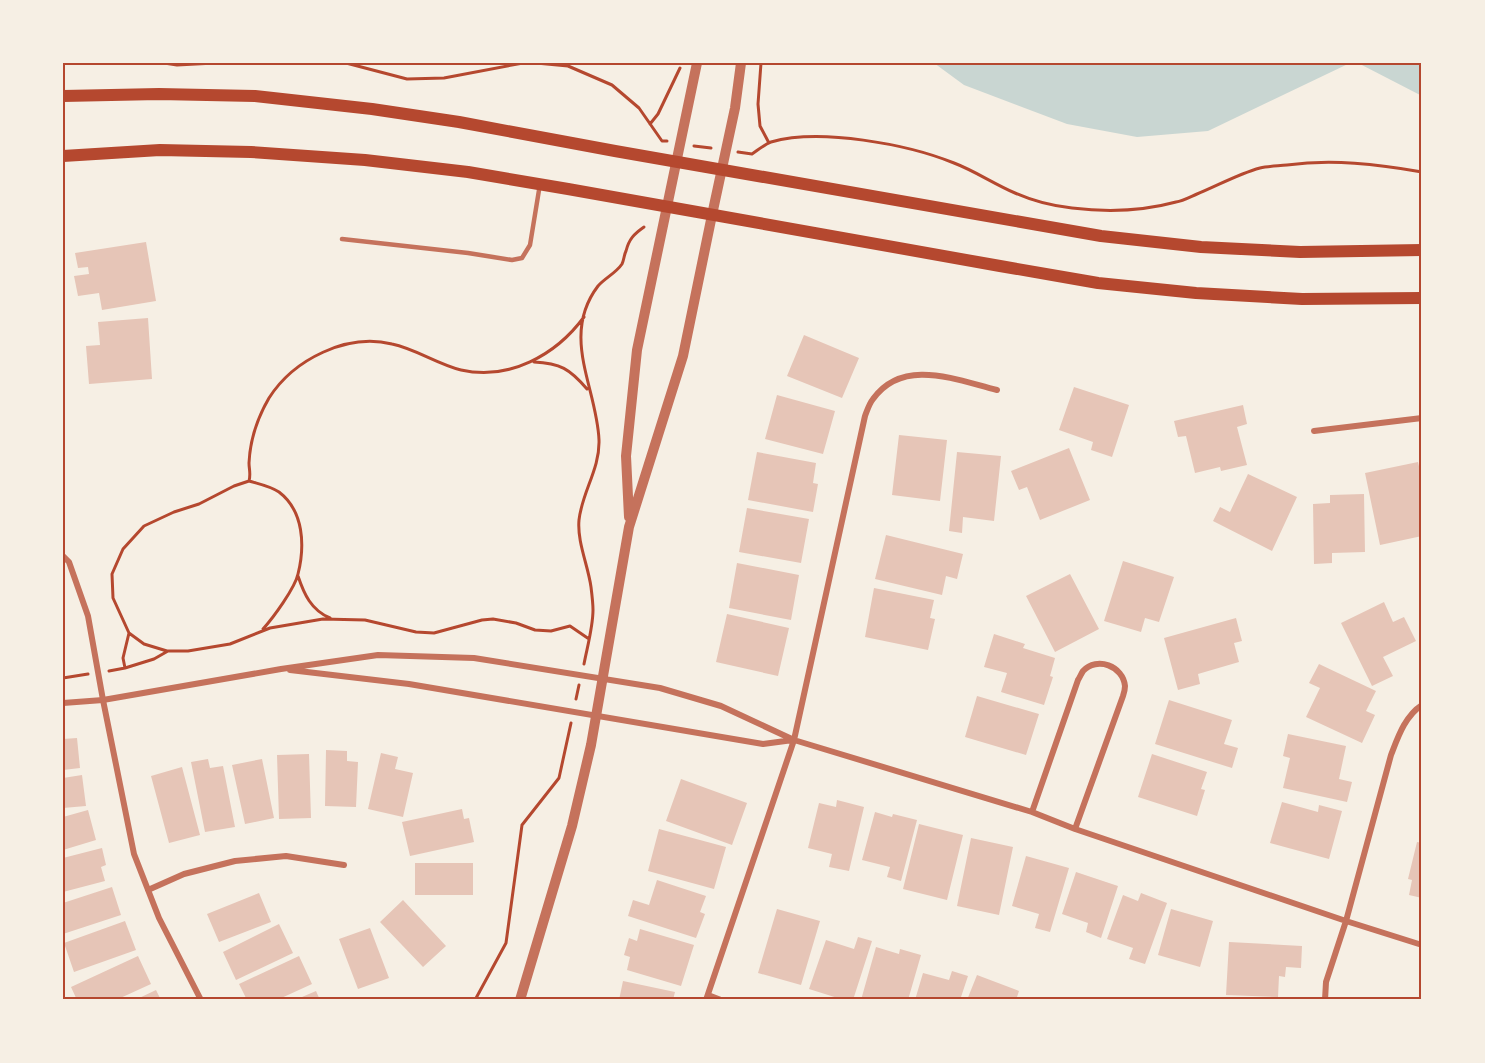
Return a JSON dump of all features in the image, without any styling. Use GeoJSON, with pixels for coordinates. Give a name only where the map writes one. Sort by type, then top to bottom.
{"type":"FeatureCollection","features":[{"type":"Feature","properties":{"kind":"main road"},"geometry":{"type":"LineString","coordinates":[[63,96],[159,94],[255,96],[372,109],[459,122],[1101,236],[1201,247],[1300,252],[1422,250]]}},
{"type":"Feature","properties":{"kind":"main road"},"geometry":{"type":"LineString","coordinates":[[63,156],[160,150],[251,152],[365,160],[468,172],[540,184],[1098,283],[1196,293],[1302,299],[1422,298]]}},
{"type":"Feature","properties":{"kind":"street"},"geometry":{"type":"LineString","coordinates":[[629,527],[626,456],[637,350],[698,63]]}},
{"type":"Feature","properties":{"kind":"street"},"geometry":{"type":"LineString","coordinates":[[520,1000],[572,826],[591,745],[629,527],[683,356],[727,150],[741,63]]}},
{"type":"Feature","properties":{"kind":"street"},"geometry":{"type":"LineString","coordinates":[[721,1000],[707,998],[794,740],[865,416],[872,401],[883,388],[897,379],[913,374],[930,374],[997,390]]}},
{"type":"Feature","properties":{"kind":"street"},"geometry":{"type":"LineString","coordinates":[[1314,431],[1422,418]]}},
{"type":"Feature","properties":{"kind":"street"},"geometry":{"type":"LineString","coordinates":[[63,556],[69,562],[88,616],[134,854],[159,918],[201,1000]]}},
{"type":"Feature","properties":{"kind":"street"},"geometry":{"type":"LineString","coordinates":[[63,703],[103,700],[281,669],[378,655],[474,658],[660,688],[721,706],[794,740],[1032,812],[1075,829],[1422,945]]}},
{"type":"Feature","properties":{"kind":"street"},"geometry":{"type":"LineString","coordinates":[[1032,812],[1078,680],[1083,671],[1091,666],[1107,664],[1121,674],[1125,686],[1124,696],[1075,829]]}},
{"type":"Feature","properties":{"kind":"street"},"geometry":{"type":"LineString","coordinates":[[281,669],[409,684],[763,744],[794,740]]}},
{"type":"Feature","properties":{"kind":"street"},"geometry":{"type":"LineString","coordinates":[[1325,1000],[1326,982],[1346,921],[1391,755],[1400,730],[1422,705]]}},
{"type":"Feature","properties":{"kind":"street"},"geometry":{"type":"LineString","coordinates":[[148,890],[184,874],[235,861],[286,856],[344,865]]}},
{"type":"Feature","properties":{"kind":"lane"},"geometry":{"type":"LineString","coordinates":[[342,239],[512,260],[522,258],[530,246],[540,184]]}},
{"type":"Feature","properties":{"kind":"path"},"geometry":{"type":"LineString","coordinates":[[164,63],[177,65],[215,63]]}},
{"type":"Feature","properties":{"kind":"path"},"geometry":{"type":"LineString","coordinates":[[346,63],[407,79],[444,78],[522,63]]}},
{"type":"Feature","properties":{"kind":"path"},"geometry":{"type":"LineString","coordinates":[[536,63],[568,66],[612,85],[639,108],[662,141],[752,154],[769,143],[792,138],[864,140],[904,148],[953,162],[1014,193],[1041,203],[1072,208],[1133,209],[1176,202],[1261,168],[1296,163],[1365,163],[1422,172]]}},
{"type":"Feature","properties":{"kind":"path"},"geometry":{"type":"LineString","coordinates":[[650,124],[658,114],[682,63]]}},
{"type":"Feature","properties":{"kind":"path"},"geometry":{"type":"LineString","coordinates":[[761,63],[758,104],[760,126],[769,143]]}},
{"type":"Feature","properties":{"kind":"path"},"geometry":{"type":"LineString","coordinates":[[475,1000],[506,943],[522,825],[559,778],[589,639],[593,610],[591,585],[579,521],[597,465],[599,443],[597,420],[584,369],[581,340],[584,317],[599,286],[623,263],[629,240],[644,227]]}},
{"type":"Feature","properties":{"kind":"path"},"geometry":{"type":"LineString","coordinates":[[249,481],[249,462],[255,425],[270,396],[291,373],[316,355],[342,345],[372,342],[392,344],[461,370],[479,373],[498,372],[532,362],[555,347],[573,331],[584,317]]}},
{"type":"Feature","properties":{"kind":"path"},"geometry":{"type":"LineString","coordinates":[[532,362],[563,367],[575,375],[589,391]]}},
{"type":"Feature","properties":{"kind":"path"},"geometry":{"type":"LineString","coordinates":[[332,619],[322,615],[306,598],[298,576],[302,533],[297,516],[280,493],[268,486],[249,481],[144,526],[123,549],[112,574],[113,598],[129,633],[144,644],[168,651],[188,651],[230,644],[270,628],[295,622],[332,619],[365,620],[416,632],[434,633],[482,620],[501,619],[536,630],[551,631],[570,626],[589,639]]}},
{"type":"Feature","properties":{"kind":"path"},"geometry":{"type":"LineString","coordinates":[[262,631],[273,618],[298,576]]}},
{"type":"Feature","properties":{"kind":"path"},"geometry":{"type":"LineString","coordinates":[[129,633],[123,658],[126,668],[154,659],[168,651]]}},
{"type":"Feature","properties":{"kind":"shaded area"},"geometry":{"type":"Polygon","coordinates":[[[934,63],[1350,63],[1208,131],[1137,137],[1067,124],[964,85],[934,63]]]}},
{"type":"Feature","properties":{"kind":"shaded area"},"geometry":{"type":"Polygon","coordinates":[[[1358,63],[1422,63],[1422,96],[1358,63]]]}},
{"type":"Feature","properties":{"kind":"building"},"geometry":{"type":"Polygon","coordinates":[[[146,242],[156,301],[102,310],[99,293],[78,296],[74,276],[89,274],[88,267],[78,268],[75,253],[146,242]]]}},
{"type":"Feature","properties":{"kind":"building"},"geometry":{"type":"Polygon","coordinates":[[[148,318],[152,379],[89,384],[86,346],[100,345],[98,322],[148,318]]]}},
{"type":"Feature","properties":{"kind":"building"},"geometry":{"type":"Polygon","coordinates":[[[804,335],[859,358],[842,398],[787,376],[804,335]]]}},
{"type":"Feature","properties":{"kind":"building"},"geometry":{"type":"Polygon","coordinates":[[[1074,387],[1129,405],[1112,457],[1091,450],[1093,442],[1059,430],[1074,387]]]}},
{"type":"Feature","properties":{"kind":"building"},"geometry":{"type":"Polygon","coordinates":[[[777,395],[835,411],[823,454],[765,439],[777,395]]]}},
{"type":"Feature","properties":{"kind":"building"},"geometry":{"type":"Polygon","coordinates":[[[1243,405],[1247,424],[1237,427],[1247,465],[1221,471],[1220,467],[1195,473],[1186,436],[1178,437],[1174,421],[1243,405]]]}},
{"type":"Feature","properties":{"kind":"building"},"geometry":{"type":"Polygon","coordinates":[[[899,435],[947,440],[940,501],[892,495],[899,435]]]}},
{"type":"Feature","properties":{"kind":"building"},"geometry":{"type":"Polygon","coordinates":[[[1069,448],[1090,500],[1040,520],[1027,487],[1019,490],[1011,471],[1069,448]]]}},
{"type":"Feature","properties":{"kind":"building"},"geometry":{"type":"Polygon","coordinates":[[[757,452],[816,463],[813,483],[818,484],[813,512],[748,500],[757,452]]]}},
{"type":"Feature","properties":{"kind":"building"},"geometry":{"type":"Polygon","coordinates":[[[957,452],[1001,456],[994,521],[963,517],[962,533],[949,531],[957,452]]]}},
{"type":"Feature","properties":{"kind":"building"},"geometry":{"type":"Polygon","coordinates":[[[1418,462],[1422,479],[1422,527],[1420,528],[1422,536],[1380,545],[1365,473],[1418,462]]]}},
{"type":"Feature","properties":{"kind":"building"},"geometry":{"type":"Polygon","coordinates":[[[1248,474],[1297,497],[1272,551],[1213,521],[1220,507],[1230,512],[1248,474]]]}},
{"type":"Feature","properties":{"kind":"building"},"geometry":{"type":"Polygon","coordinates":[[[1364,494],[1365,552],[1332,553],[1332,563],[1314,564],[1313,504],[1330,503],[1330,495],[1364,494]]]}},
{"type":"Feature","properties":{"kind":"building"},"geometry":{"type":"Polygon","coordinates":[[[747,508],[809,519],[801,563],[739,552],[747,508]]]}},
{"type":"Feature","properties":{"kind":"building"},"geometry":{"type":"Polygon","coordinates":[[[886,535],[963,554],[957,579],[946,576],[942,595],[875,579],[886,535]]]}},
{"type":"Feature","properties":{"kind":"building"},"geometry":{"type":"Polygon","coordinates":[[[1123,561],[1174,577],[1159,622],[1145,618],[1141,632],[1104,621],[1123,561]]]}},
{"type":"Feature","properties":{"kind":"building"},"geometry":{"type":"Polygon","coordinates":[[[737,563],[799,575],[791,620],[729,608],[737,563]]]}},
{"type":"Feature","properties":{"kind":"building"},"geometry":{"type":"Polygon","coordinates":[[[1070,574],[1099,629],[1055,652],[1026,596],[1070,574]]]}},
{"type":"Feature","properties":{"kind":"building"},"geometry":{"type":"Polygon","coordinates":[[[874,588],[934,600],[930,618],[935,619],[928,650],[865,637],[874,588]]]}},
{"type":"Feature","properties":{"kind":"building"},"geometry":{"type":"Polygon","coordinates":[[[1384,602],[1393,622],[1404,617],[1416,641],[1383,657],[1393,676],[1372,686],[1341,623],[1384,602]]]}},
{"type":"Feature","properties":{"kind":"building"},"geometry":{"type":"Polygon","coordinates":[[[727,614],[789,628],[778,676],[716,662],[727,614]]]}},
{"type":"Feature","properties":{"kind":"building"},"geometry":{"type":"Polygon","coordinates":[[[1236,618],[1242,641],[1234,643],[1239,662],[1198,674],[1200,684],[1178,690],[1164,638],[1236,618]]]}},
{"type":"Feature","properties":{"kind":"building"},"geometry":{"type":"Polygon","coordinates":[[[994,634],[1025,644],[1023,648],[1055,658],[1050,676],[1053,677],[1044,705],[1001,692],[1007,673],[984,667],[994,634]]]}},
{"type":"Feature","properties":{"kind":"building"},"geometry":{"type":"Polygon","coordinates":[[[1319,664],[1376,691],[1366,711],[1375,715],[1362,743],[1306,717],[1320,688],[1309,683],[1319,664]]]}},
{"type":"Feature","properties":{"kind":"building"},"geometry":{"type":"Polygon","coordinates":[[[977,696],[1039,714],[1026,755],[965,737],[977,696]]]}},
{"type":"Feature","properties":{"kind":"building"},"geometry":{"type":"Polygon","coordinates":[[[1169,700],[1232,720],[1224,744],[1238,748],[1232,768],[1155,744],[1169,700]]]}},
{"type":"Feature","properties":{"kind":"building"},"geometry":{"type":"Polygon","coordinates":[[[1288,734],[1346,746],[1339,779],[1352,782],[1347,802],[1283,788],[1290,758],[1283,756],[1288,734]]]}},
{"type":"Feature","properties":{"kind":"building"},"geometry":{"type":"Polygon","coordinates":[[[77,738],[80,768],[63,770],[63,739],[77,738]]]}},
{"type":"Feature","properties":{"kind":"building"},"geometry":{"type":"Polygon","coordinates":[[[326,750],[347,751],[347,761],[358,762],[356,807],[325,806],[326,750]]]}},
{"type":"Feature","properties":{"kind":"building"},"geometry":{"type":"Polygon","coordinates":[[[381,753],[398,757],[395,769],[413,773],[403,817],[368,809],[381,753]]]}},
{"type":"Feature","properties":{"kind":"building"},"geometry":{"type":"Polygon","coordinates":[[[309,754],[311,818],[279,819],[277,755],[309,754]]]}},
{"type":"Feature","properties":{"kind":"building"},"geometry":{"type":"Polygon","coordinates":[[[1152,754],[1207,772],[1201,789],[1205,790],[1197,816],[1138,797],[1152,754]]]}},
{"type":"Feature","properties":{"kind":"building"},"geometry":{"type":"Polygon","coordinates":[[[208,759],[210,768],[223,766],[235,827],[205,832],[191,762],[208,759]]]}},
{"type":"Feature","properties":{"kind":"building"},"geometry":{"type":"Polygon","coordinates":[[[262,759],[274,818],[245,824],[232,765],[262,759]]]}},
{"type":"Feature","properties":{"kind":"building"},"geometry":{"type":"Polygon","coordinates":[[[182,767],[200,835],[169,843],[151,776],[182,767]]]}},
{"type":"Feature","properties":{"kind":"building"},"geometry":{"type":"Polygon","coordinates":[[[82,775],[86,806],[63,808],[63,778],[82,775]]]}},
{"type":"Feature","properties":{"kind":"building"},"geometry":{"type":"Polygon","coordinates":[[[681,779],[747,803],[732,845],[666,821],[681,779]]]}},
{"type":"Feature","properties":{"kind":"building"},"geometry":{"type":"Polygon","coordinates":[[[837,800],[864,807],[849,871],[829,867],[832,854],[808,848],[819,803],[836,807],[837,800]]]}},
{"type":"Feature","properties":{"kind":"building"},"geometry":{"type":"Polygon","coordinates":[[[1282,802],[1318,812],[1319,805],[1342,811],[1329,859],[1270,843],[1282,802]]]}},
{"type":"Feature","properties":{"kind":"building"},"geometry":{"type":"Polygon","coordinates":[[[462,809],[464,819],[469,818],[474,842],[410,856],[402,822],[462,809]]]}},
{"type":"Feature","properties":{"kind":"building"},"geometry":{"type":"Polygon","coordinates":[[[88,810],[96,840],[63,850],[63,817],[88,810]]]}},
{"type":"Feature","properties":{"kind":"building"},"geometry":{"type":"Polygon","coordinates":[[[875,812],[917,820],[901,881],[887,877],[890,867],[862,860],[875,812]]]}},
{"type":"Feature","properties":{"kind":"building"},"geometry":{"type":"Polygon","coordinates":[[[919,824],[963,835],[947,900],[903,889],[919,824]]]}},
{"type":"Feature","properties":{"kind":"building"},"geometry":{"type":"Polygon","coordinates":[[[659,829],[726,847],[714,889],[648,871],[659,829]]]}},
{"type":"Feature","properties":{"kind":"building"},"geometry":{"type":"Polygon","coordinates":[[[971,838],[1013,847],[999,915],[957,906],[971,838]]]}},
{"type":"Feature","properties":{"kind":"building"},"geometry":{"type":"Polygon","coordinates":[[[1417,842],[1422,843],[1422,898],[1409,895],[1412,880],[1408,879],[1417,842]]]}},
{"type":"Feature","properties":{"kind":"building"},"geometry":{"type":"Polygon","coordinates":[[[102,848],[106,865],[101,867],[105,881],[63,892],[63,858],[102,848]]]}},
{"type":"Feature","properties":{"kind":"building"},"geometry":{"type":"Polygon","coordinates":[[[1026,856],[1069,868],[1050,932],[1035,928],[1039,914],[1012,906],[1026,856]]]}},
{"type":"Feature","properties":{"kind":"building"},"geometry":{"type":"Polygon","coordinates":[[[415,863],[473,863],[473,895],[415,895],[415,863]]]}},
{"type":"Feature","properties":{"kind":"building"},"geometry":{"type":"Polygon","coordinates":[[[1076,872],[1118,886],[1101,938],[1086,932],[1088,923],[1062,914],[1076,872]]]}},
{"type":"Feature","properties":{"kind":"building"},"geometry":{"type":"Polygon","coordinates":[[[657,880],[706,896],[700,912],[705,914],[696,938],[628,916],[633,900],[649,905],[657,880]]]}},
{"type":"Feature","properties":{"kind":"building"},"geometry":{"type":"Polygon","coordinates":[[[112,887],[121,915],[63,934],[63,903],[112,887]]]}},
{"type":"Feature","properties":{"kind":"building"},"geometry":{"type":"Polygon","coordinates":[[[259,893],[271,922],[219,942],[207,914],[259,893]]]}},
{"type":"Feature","properties":{"kind":"building"},"geometry":{"type":"Polygon","coordinates":[[[1141,893],[1167,903],[1145,964],[1129,959],[1133,948],[1107,939],[1123,895],[1138,901],[1141,893]]]}},
{"type":"Feature","properties":{"kind":"building"},"geometry":{"type":"Polygon","coordinates":[[[403,900],[446,946],[423,967],[380,922],[403,900]]]}},
{"type":"Feature","properties":{"kind":"building"},"geometry":{"type":"Polygon","coordinates":[[[777,909],[820,921],[801,985],[758,973],[777,909]]]}},
{"type":"Feature","properties":{"kind":"building"},"geometry":{"type":"Polygon","coordinates":[[[1171,909],[1213,921],[1200,967],[1158,955],[1171,909]]]}},
{"type":"Feature","properties":{"kind":"building"},"geometry":{"type":"Polygon","coordinates":[[[125,921],[136,950],[74,972],[64,943],[125,921]]]}},
{"type":"Feature","properties":{"kind":"building"},"geometry":{"type":"Polygon","coordinates":[[[279,924],[293,953],[236,980],[223,952],[279,924]]]}},
{"type":"Feature","properties":{"kind":"building"},"geometry":{"type":"Polygon","coordinates":[[[370,928],[389,978],[358,989],[339,939],[370,928]]]}},
{"type":"Feature","properties":{"kind":"building"},"geometry":{"type":"Polygon","coordinates":[[[640,929],[694,945],[681,986],[627,970],[630,957],[624,955],[629,938],[637,941],[640,929]]]}},
{"type":"Feature","properties":{"kind":"building"},"geometry":{"type":"Polygon","coordinates":[[[858,937],[872,941],[853,1000],[844,1000],[809,989],[826,940],[854,949],[858,937]]]}},
{"type":"Feature","properties":{"kind":"building"},"geometry":{"type":"Polygon","coordinates":[[[1229,942],[1302,946],[1301,968],[1286,967],[1285,977],[1279,976],[1278,997],[1226,995],[1229,942]]]}},
{"type":"Feature","properties":{"kind":"building"},"geometry":{"type":"Polygon","coordinates":[[[876,947],[899,954],[900,949],[921,955],[908,1000],[861,1000],[876,947]]]}},
{"type":"Feature","properties":{"kind":"building"},"geometry":{"type":"Polygon","coordinates":[[[138,956],[151,984],[116,1000],[77,1000],[71,987],[138,956]]]}},
{"type":"Feature","properties":{"kind":"building"},"geometry":{"type":"Polygon","coordinates":[[[299,956],[312,984],[277,1000],[247,1000],[239,984],[299,956]]]}},
{"type":"Feature","properties":{"kind":"building"},"geometry":{"type":"Polygon","coordinates":[[[952,971],[968,976],[960,1000],[915,1000],[923,973],[949,980],[952,971]]]}},
{"type":"Feature","properties":{"kind":"building"},"geometry":{"type":"Polygon","coordinates":[[[977,975],[1019,991],[1016,1000],[967,1000],[977,975]]]}},
{"type":"Feature","properties":{"kind":"building"},"geometry":{"type":"Polygon","coordinates":[[[623,981],[675,992],[673,1000],[619,1000],[623,981]]]}},
{"type":"Feature","properties":{"kind":"building"},"geometry":{"type":"Polygon","coordinates":[[[156,990],[161,1000],[135,1000],[156,990]]]}},
{"type":"Feature","properties":{"kind":"building"},"geometry":{"type":"Polygon","coordinates":[[[316,991],[320,1000],[295,1000],[316,991]]]}}]}
